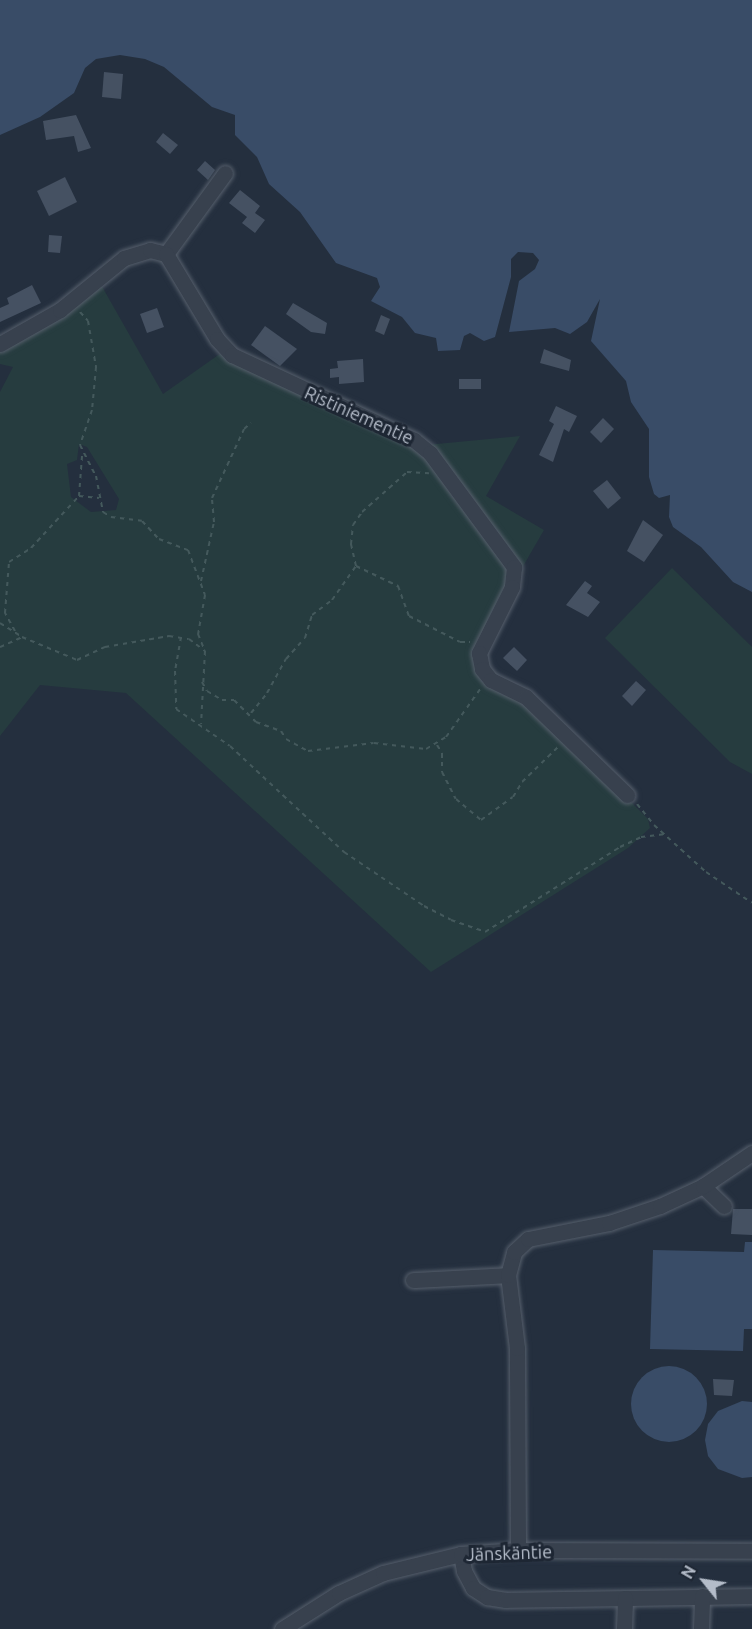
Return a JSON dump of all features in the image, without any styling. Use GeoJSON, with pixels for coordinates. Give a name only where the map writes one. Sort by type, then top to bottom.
{"type":"FeatureCollection","features":[{"type":"Feature","properties":{"kind":"street"},"geometry":{"type":"LineString","coordinates":[[0,344],[71,302],[124,258],[150,250],[166,254],[225,173]]}},
{"type":"Feature","properties":{"kind":"street","name":"Ristiniementie"},"geometry":{"type":"LineString","coordinates":[[166,254],[217,339],[232,355],[414,440],[442,467],[514,567],[512,587],[481,647]]}},
{"type":"Feature","properties":{"kind":"street"},"geometry":{"type":"LineString","coordinates":[[481,647],[479,660],[486,676],[526,698],[627,795]]}},
{"type":"Feature","properties":{"kind":"street"},"geometry":{"type":"LineString","coordinates":[[518,1550],[517,1348],[508,1275],[514,1252],[528,1239],[633,1216],[703,1186],[752,1153]]}},
{"type":"Feature","properties":{"kind":"street"},"geometry":{"type":"LineString","coordinates":[[703,1186],[724,1206]]}},
{"type":"Feature","properties":{"kind":"street"},"geometry":{"type":"LineString","coordinates":[[413,1280],[508,1275]]}},
{"type":"Feature","properties":{"kind":"street","name":"Jänskäntie"},"geometry":{"type":"LineString","coordinates":[[282,1629],[339,1593],[383,1573],[461,1554],[518,1550],[752,1551]]}},
{"type":"Feature","properties":{"kind":"street"},"geometry":{"type":"LineString","coordinates":[[461,1554],[464,1571],[473,1588],[487,1597],[506,1600],[752,1596]]}},
{"type":"Feature","properties":{"kind":"street"},"geometry":{"type":"LineString","coordinates":[[701,1629],[702,1596]]}},
{"type":"Feature","properties":{"kind":"street"},"geometry":{"type":"LineString","coordinates":[[624,1629],[625,1598]]}},
{"type":"Feature","properties":{"kind":"path"},"geometry":{"type":"LineString","coordinates":[[15,631],[5,613],[9,562],[31,548],[80,496],[84,425],[92,410],[96,367],[88,321],[71,302]]}},
{"type":"Feature","properties":{"kind":"path"},"geometry":{"type":"LineString","coordinates":[[201,584],[214,522],[212,498],[244,429],[252,423]]}},
{"type":"Feature","properties":{"kind":"path"},"geometry":{"type":"LineString","coordinates":[[81,454],[96,476],[103,512],[111,517],[133,517],[159,539],[188,550],[205,595],[198,634],[205,651],[201,724]]}},
{"type":"Feature","properties":{"kind":"path"},"geometry":{"type":"LineString","coordinates":[[251,713],[267,693],[286,659],[305,638],[312,615],[336,595],[356,566],[351,544],[353,525],[362,512],[407,472],[429,473],[442,467]]}},
{"type":"Feature","properties":{"kind":"path"},"geometry":{"type":"LineString","coordinates":[[80,496],[99,498]]}},
{"type":"Feature","properties":{"kind":"path"},"geometry":{"type":"LineString","coordinates":[[356,566],[398,586],[409,616],[460,642],[481,647]]}},
{"type":"Feature","properties":{"kind":"path"},"geometry":{"type":"LineString","coordinates":[[0,598],[5,591]]}},
{"type":"Feature","properties":{"kind":"path"},"geometry":{"type":"LineString","coordinates":[[0,623],[22,637],[77,660],[105,647],[181,637],[205,651]]}},
{"type":"Feature","properties":{"kind":"path"},"geometry":{"type":"LineString","coordinates":[[0,647],[22,637]]}},
{"type":"Feature","properties":{"kind":"path"},"geometry":{"type":"LineString","coordinates":[[181,637],[176,671],[176,708],[201,724],[344,852],[424,906],[485,932],[620,847],[641,837],[664,834]]}},
{"type":"Feature","properties":{"kind":"path"},"geometry":{"type":"LineString","coordinates":[[202,682],[214,695],[234,700],[251,713],[256,722],[281,731],[286,739],[308,751],[374,743],[416,749],[437,745],[468,712],[486,676]]}},
{"type":"Feature","properties":{"kind":"path"},"geometry":{"type":"LineString","coordinates":[[437,745],[442,753],[442,772],[456,799],[481,820],[513,797],[522,782],[567,737]]}},
{"type":"Feature","properties":{"kind":"path"},"geometry":{"type":"LineString","coordinates":[[627,795],[664,834],[752,903]]}},
{"type":"Feature","properties":{"kind":"green space"},"geometry":{"type":"Polygon","coordinates":[[[100,283],[163,394],[224,351],[426,445],[520,436],[486,496],[544,530],[522,568],[481,659],[648,819],[650,828],[628,848],[431,972],[126,693],[40,685],[0,736],[0,392],[13,367],[0,364],[0,347],[100,283]],[[79,444],[77,460],[67,464],[71,497],[91,512],[116,510],[119,499],[87,447],[79,444]]]}},
{"type":"Feature","properties":{"kind":"green space"},"geometry":{"type":"Polygon","coordinates":[[[672,568],[752,647],[752,774],[730,762],[605,638],[672,568]]]}},
{"type":"Feature","properties":{"kind":"water"},"geometry":{"type":"Polygon","coordinates":[[[0,0],[752,0],[752,592],[733,582],[701,547],[673,527],[669,517],[670,495],[659,498],[654,494],[649,477],[649,429],[631,402],[626,381],[591,341],[600,299],[587,322],[570,334],[555,328],[509,332],[519,281],[535,269],[539,260],[533,253],[518,252],[511,259],[511,277],[495,337],[484,341],[470,333],[464,336],[460,350],[438,351],[436,338],[415,333],[402,317],[371,301],[380,287],[377,278],[336,263],[300,212],[269,184],[257,157],[235,135],[235,115],[212,107],[164,67],[145,59],[120,55],[96,59],[85,68],[74,93],[40,117],[0,135],[0,0]]]}},
{"type":"Feature","properties":{"kind":"water"},"geometry":{"type":"Polygon","coordinates":[[[745,1242],[752,1242],[752,1329],[744,1329],[743,1351],[650,1349],[653,1250],[744,1252],[745,1242]]]}},
{"type":"Feature","properties":{"kind":"water"},"geometry":{"type":"Polygon","coordinates":[[[662,1366],[676,1366],[690,1372],[701,1383],[707,1397],[704,1419],[696,1431],[676,1442],[662,1442],[648,1436],[637,1425],[631,1411],[631,1397],[637,1383],[648,1372],[662,1366]]]}},
{"type":"Feature","properties":{"kind":"water"},"geometry":{"type":"Polygon","coordinates":[[[742,1401],[752,1402],[752,1477],[742,1478],[718,1469],[708,1456],[705,1440],[708,1424],[718,1411],[742,1401]]]}},
{"type":"Feature","properties":{"kind":"building"},"geometry":{"type":"Polygon","coordinates":[[[104,72],[123,74],[121,99],[102,97],[104,72]]]}},
{"type":"Feature","properties":{"kind":"building"},"geometry":{"type":"Polygon","coordinates":[[[76,115],[91,148],[78,152],[74,136],[46,140],[43,121],[76,115]]]}},
{"type":"Feature","properties":{"kind":"building"},"geometry":{"type":"Polygon","coordinates":[[[163,133],[178,145],[170,154],[156,142],[163,133]]]}},
{"type":"Feature","properties":{"kind":"building"},"geometry":{"type":"Polygon","coordinates":[[[205,161],[215,170],[208,180],[197,170],[205,161]]]}},
{"type":"Feature","properties":{"kind":"building"},"geometry":{"type":"Polygon","coordinates":[[[65,177],[77,202],[49,216],[37,191],[65,177]]]}},
{"type":"Feature","properties":{"kind":"building"},"geometry":{"type":"Polygon","coordinates":[[[240,190],[260,206],[255,213],[265,220],[255,233],[242,223],[247,217],[229,203],[240,190]]]}},
{"type":"Feature","properties":{"kind":"building"},"geometry":{"type":"Polygon","coordinates":[[[49,235],[62,236],[60,253],[48,252],[49,235]]]}},
{"type":"Feature","properties":{"kind":"building"},"geometry":{"type":"Polygon","coordinates":[[[32,285],[41,303],[0,322],[0,308],[9,304],[7,298],[32,285]]]}},
{"type":"Feature","properties":{"kind":"building"},"geometry":{"type":"Polygon","coordinates":[[[293,303],[327,323],[325,334],[311,332],[286,314],[293,303]]]}},
{"type":"Feature","properties":{"kind":"building"},"geometry":{"type":"Polygon","coordinates":[[[157,308],[164,327],[147,333],[140,314],[157,308]]]}},
{"type":"Feature","properties":{"kind":"building"},"geometry":{"type":"Polygon","coordinates":[[[381,315],[390,319],[384,335],[375,331],[381,315]]]}},
{"type":"Feature","properties":{"kind":"building"},"geometry":{"type":"Polygon","coordinates":[[[265,326],[297,349],[280,366],[251,345],[265,326]]]}},
{"type":"Feature","properties":{"kind":"building"},"geometry":{"type":"Polygon","coordinates":[[[544,349],[571,360],[569,371],[540,363],[544,349]]]}},
{"type":"Feature","properties":{"kind":"building"},"geometry":{"type":"Polygon","coordinates":[[[363,359],[364,382],[339,384],[339,377],[330,378],[330,369],[338,368],[337,361],[363,359]]]}},
{"type":"Feature","properties":{"kind":"building"},"geometry":{"type":"Polygon","coordinates":[[[459,379],[481,379],[481,389],[459,389],[459,379]]]}},
{"type":"Feature","properties":{"kind":"building"},"geometry":{"type":"Polygon","coordinates":[[[556,406],[577,416],[569,432],[564,429],[553,462],[539,455],[554,424],[549,421],[556,406]]]}},
{"type":"Feature","properties":{"kind":"building"},"geometry":{"type":"Polygon","coordinates":[[[603,418],[614,429],[601,443],[590,432],[603,418]]]}},
{"type":"Feature","properties":{"kind":"building"},"geometry":{"type":"Polygon","coordinates":[[[607,480],[621,498],[608,509],[593,491],[607,480]]]}},
{"type":"Feature","properties":{"kind":"building"},"geometry":{"type":"Polygon","coordinates":[[[643,520],[663,535],[644,562],[627,551],[643,520]]]}},
{"type":"Feature","properties":{"kind":"building"},"geometry":{"type":"Polygon","coordinates":[[[585,581],[592,586],[587,593],[600,602],[588,617],[566,605],[585,581]]]}},
{"type":"Feature","properties":{"kind":"building"},"geometry":{"type":"Polygon","coordinates":[[[514,647],[527,660],[517,671],[503,658],[514,647]]]}},
{"type":"Feature","properties":{"kind":"building"},"geometry":{"type":"Polygon","coordinates":[[[636,681],[646,690],[632,706],[622,696],[636,681]]]}},
{"type":"Feature","properties":{"kind":"building"},"geometry":{"type":"Polygon","coordinates":[[[733,1209],[752,1209],[752,1235],[731,1234],[733,1209]]]}},
{"type":"Feature","properties":{"kind":"building"},"geometry":{"type":"Polygon","coordinates":[[[713,1379],[734,1380],[732,1396],[714,1395],[713,1379]]]}}]}
